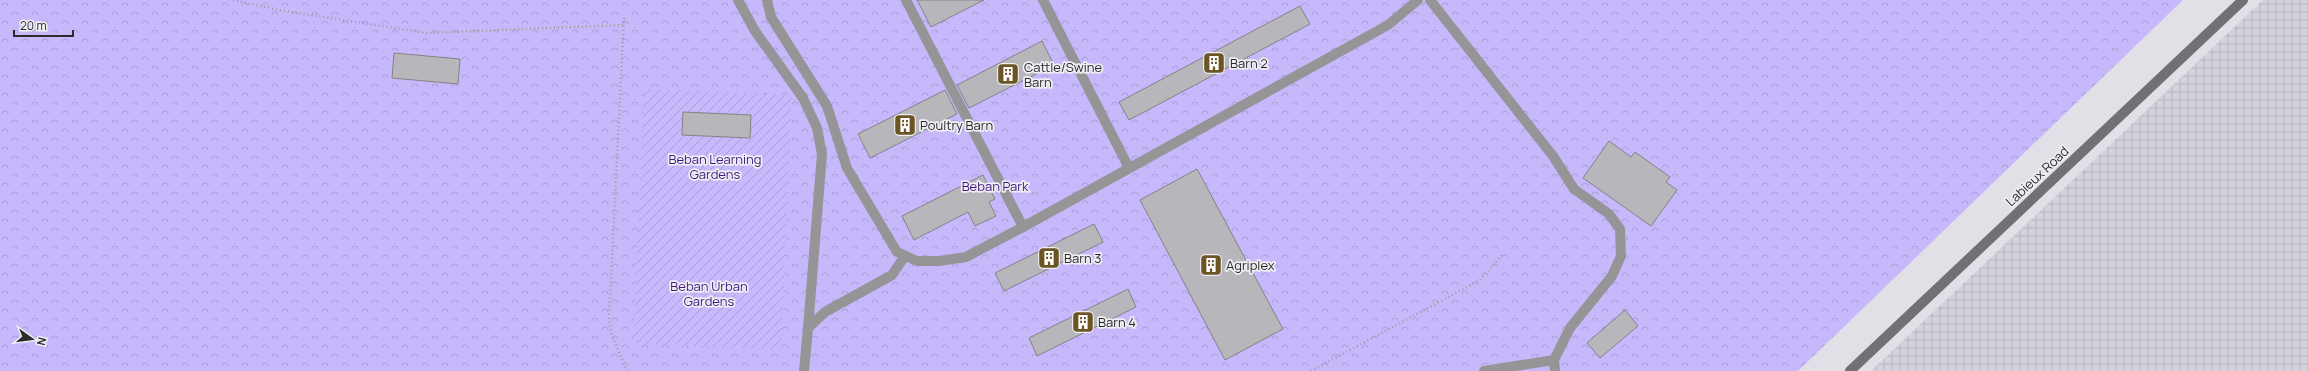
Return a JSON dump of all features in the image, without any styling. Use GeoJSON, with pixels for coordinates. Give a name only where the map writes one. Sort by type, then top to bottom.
{"type":"FeatureCollection","features":[{"type":"Feature","properties":{"kind":"street","name":"Labieux Road"},"geometry":{"type":"LineString","coordinates":[[1850,371],[2243,0]]}},
{"type":"Feature","properties":{"kind":"lane"},"geometry":{"type":"LineString","coordinates":[[738,0],[755,30],[803,98],[816,128],[822,154],[820,194],[804,371]]}},
{"type":"Feature","properties":{"kind":"lane"},"geometry":{"type":"LineString","coordinates":[[767,0],[771,17],[827,106],[847,168],[883,232],[897,252],[917,261],[939,261],[966,257],[1388,25],[1418,0]]}},
{"type":"Feature","properties":{"kind":"lane"},"geometry":{"type":"LineString","coordinates":[[906,0],[1023,226]]}},
{"type":"Feature","properties":{"kind":"lane"},"geometry":{"type":"LineString","coordinates":[[1043,0],[1129,168]]}},
{"type":"Feature","properties":{"kind":"lane"},"geometry":{"type":"LineString","coordinates":[[1430,0],[1553,156],[1574,189],[1609,214],[1620,229],[1621,256],[1612,276],[1570,328],[1554,360],[1555,371]]}},
{"type":"Feature","properties":{"kind":"lane"},"geometry":{"type":"LineString","coordinates":[[808,328],[825,312],[892,275],[905,256]]}},
{"type":"Feature","properties":{"kind":"lane"},"geometry":{"type":"LineString","coordinates":[[1484,371],[1554,360]]}},
{"type":"Feature","properties":{"kind":"path"},"geometry":{"type":"LineString","coordinates":[[233,0],[287,11],[427,32],[623,25]]}},
{"type":"Feature","properties":{"kind":"path"},"geometry":{"type":"LineString","coordinates":[[624,18],[609,319],[611,333],[627,371]]}},
{"type":"Feature","properties":{"kind":"path"},"geometry":{"type":"LineString","coordinates":[[1311,371],[1480,280],[1504,253]]}},
{"type":"Feature","properties":{"kind":"shaded area"},"geometry":{"type":"Polygon","coordinates":[[[2263,0],[2308,0],[2308,371],[1871,371],[2263,0]]]}},
{"type":"Feature","properties":{"kind":"green space","name":"Beban Park"},"geometry":{"type":"Polygon","coordinates":[[[0,0],[2183,0],[1798,371],[0,371],[0,0]]]}},
{"type":"Feature","properties":{"kind":"green space"},"geometry":{"type":"Polygon","coordinates":[[[644,89],[792,95],[781,350],[633,343],[644,89]]]}},
{"type":"Feature","properties":{"kind":"building"},"geometry":{"type":"Polygon","coordinates":[[[917,0],[984,0],[931,27],[917,0]]]}},
{"type":"Feature","properties":{"kind":"building","name":"Barn 2"},"geometry":{"type":"Polygon","coordinates":[[[1300,6],[1310,24],[1129,120],[1119,102],[1300,6]]]}},
{"type":"Feature","properties":{"kind":"building","name":"Cattle/Swine Barn"},"geometry":{"type":"Polygon","coordinates":[[[1042,41],[1054,65],[969,108],[957,85],[1042,41]]]}},
{"type":"Feature","properties":{"kind":"building"},"geometry":{"type":"Polygon","coordinates":[[[394,53],[460,59],[458,84],[392,78],[394,53]]]}},
{"type":"Feature","properties":{"kind":"building","name":"Poultry Barn"},"geometry":{"type":"Polygon","coordinates":[[[945,90],[957,114],[870,158],[858,134],[945,90]]]}},
{"type":"Feature","properties":{"kind":"building"},"geometry":{"type":"Polygon","coordinates":[[[683,112],[751,115],[750,138],[682,135],[683,112]]]}},
{"type":"Feature","properties":{"kind":"building"},"geometry":{"type":"Polygon","coordinates":[[[1609,141],[1631,157],[1635,152],[1670,177],[1666,182],[1677,190],[1651,226],[1583,178],[1609,141]]]}},
{"type":"Feature","properties":{"kind":"building","name":"Agriplex"},"geometry":{"type":"Polygon","coordinates":[[[1197,169],[1283,329],[1225,360],[1140,200],[1197,169]]]}},
{"type":"Feature","properties":{"kind":"building"},"geometry":{"type":"Polygon","coordinates":[[[983,175],[995,199],[989,202],[996,216],[975,226],[968,212],[914,240],[902,216],[983,175]]]}},
{"type":"Feature","properties":{"kind":"building","name":"Barn 3"},"geometry":{"type":"Polygon","coordinates":[[[1094,224],[1103,242],[1004,291],[995,273],[1094,224]]]}},
{"type":"Feature","properties":{"kind":"building","name":"Barn 4"},"geometry":{"type":"Polygon","coordinates":[[[1128,289],[1136,307],[1037,356],[1029,338],[1128,289]]]}},
{"type":"Feature","properties":{"kind":"building"},"geometry":{"type":"Polygon","coordinates":[[[1625,310],[1638,326],[1600,358],[1587,343],[1625,310]]]}},
{"type":"Feature","properties":{"kind":"place","name":"Barn 2"},"geometry":{"type":"Point","coordinates":[1214,63]}},
{"type":"Feature","properties":{"kind":"place","name":"Cattle/Swine Barn"},"geometry":{"type":"Point","coordinates":[1008,74]}},
{"type":"Feature","properties":{"kind":"place","name":"Poultry Barn"},"geometry":{"type":"Point","coordinates":[905,125]}},
{"type":"Feature","properties":{"kind":"place","name":"Barn 3"},"geometry":{"type":"Point","coordinates":[1049,258]}},
{"type":"Feature","properties":{"kind":"place","name":"Agriplex"},"geometry":{"type":"Point","coordinates":[1211,265]}},
{"type":"Feature","properties":{"kind":"place","name":"Barn 4"},"geometry":{"type":"Point","coordinates":[1083,322]}},
{"type":"Feature","properties":{"kind":"park label","name":"Beban Learning Gardens"},"geometry":{"type":"Point","coordinates":[715,166]}},
{"type":"Feature","properties":{"kind":"park label","name":"Beban Urban Gardens"},"geometry":{"type":"Point","coordinates":[709,294]}}]}
